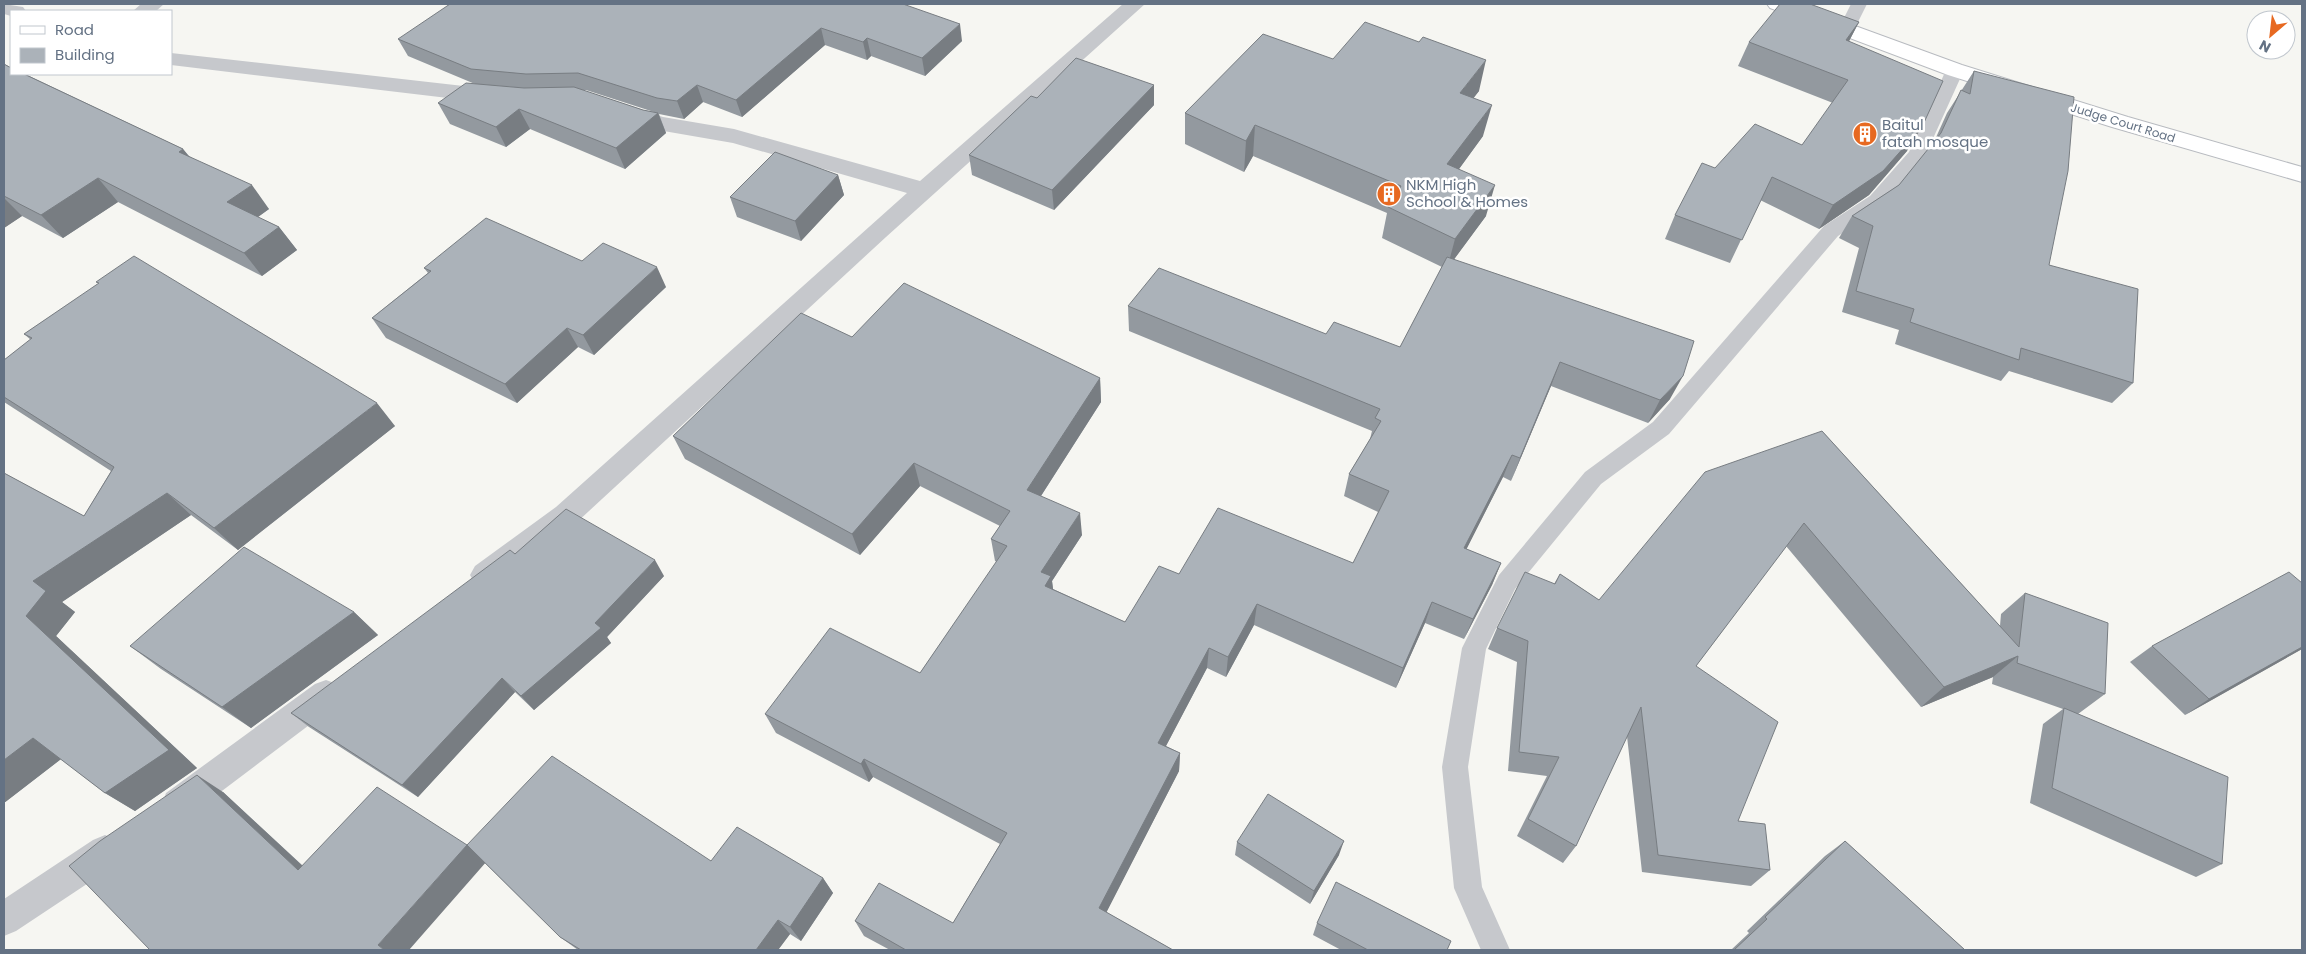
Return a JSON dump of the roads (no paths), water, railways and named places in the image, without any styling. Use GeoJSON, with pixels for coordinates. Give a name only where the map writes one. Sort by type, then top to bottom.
{"type":"FeatureCollection","features":[{"type":"Feature","properties":{"kind":"street"},"geometry":{"type":"LineString","coordinates":[[462,592],[566,515],[924,190],[1135,4]]}},
{"type":"Feature","properties":{"kind":"street","name":"Judge Court Road"},"geometry":{"type":"LineString","coordinates":[[1777,4],[1847,28],[1955,70],[2120,122],[2302,175]]}},
{"type":"Feature","properties":{"kind":"street"},"geometry":{"type":"LineString","coordinates":[[172,60],[507,97]]}},
{"type":"Feature","properties":{"kind":"street"},"geometry":{"type":"LineString","coordinates":[[613,108],[660,124],[734,136],[924,190]]}},
{"type":"Feature","properties":{"kind":"street"},"geometry":{"type":"LineString","coordinates":[[157,817],[342,682]]}},
{"type":"Feature","properties":{"kind":"street"},"geometry":{"type":"LineString","coordinates":[[4,919],[125,839]]}},
{"type":"Feature","properties":{"kind":"lane"},"geometry":{"type":"LineString","coordinates":[[1847,28],[1859,4]]}},
{"type":"Feature","properties":{"kind":"lane"},"geometry":{"type":"LineString","coordinates":[[1496,950],[1468,888],[1455,767],[1474,648],[1507,582],[1593,478],[1661,428],[1831,231],[1877,201],[1917,154],[1955,70]]}},
{"type":"Feature","properties":{"kind":"place","name":"Baitul fatah mosque"},"geometry":{"type":"Point","coordinates":[1865,134]}},
{"type":"Feature","properties":{"kind":"place","name":"NKM High School & Homes"},"geometry":{"type":"Point","coordinates":[1389,194]}}]}
